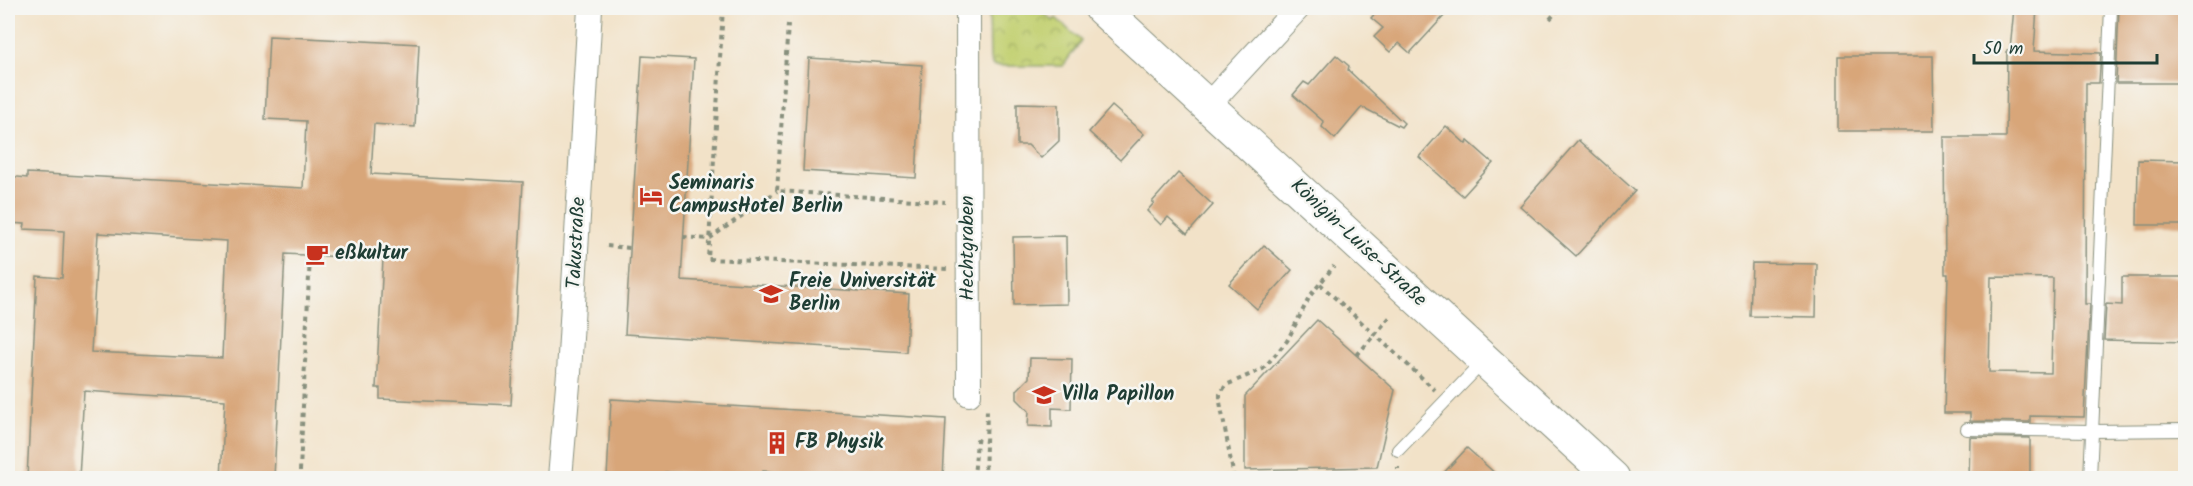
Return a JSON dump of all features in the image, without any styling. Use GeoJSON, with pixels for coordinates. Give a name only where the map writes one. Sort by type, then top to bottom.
{"type":"FeatureCollection","features":[{"type":"Feature","properties":{"kind":"main road","name":"Königin-Luise-Straße"},"geometry":{"type":"LineString","coordinates":[[1101,8],[1613,478]]}},
{"type":"Feature","properties":{"kind":"street","name":"Takustraße"},"geometry":{"type":"LineString","coordinates":[[560,478],[569,373],[590,8]]}},
{"type":"Feature","properties":{"kind":"street","name":"Hechtgraben"},"geometry":{"type":"LineString","coordinates":[[968,8],[969,394]]}},
{"type":"Feature","properties":{"kind":"street"},"geometry":{"type":"LineString","coordinates":[[1208,105],[1298,8]]}},
{"type":"Feature","properties":{"kind":"lane"},"geometry":{"type":"LineString","coordinates":[[2090,478],[2111,8]]}},
{"type":"Feature","properties":{"kind":"lane"},"geometry":{"type":"LineString","coordinates":[[1398,450],[1485,360]]}},
{"type":"Feature","properties":{"kind":"lane"},"geometry":{"type":"LineString","coordinates":[[1967,429],[2186,430]]}},
{"type":"Feature","properties":{"kind":"path"},"geometry":{"type":"LineString","coordinates":[[723,8],[708,259],[968,270]]}},
{"type":"Feature","properties":{"kind":"path"},"geometry":{"type":"LineString","coordinates":[[1550,19],[1560,8]]}},
{"type":"Feature","properties":{"kind":"path"},"geometry":{"type":"LineString","coordinates":[[777,191],[788,24]]}},
{"type":"Feature","properties":{"kind":"path"},"geometry":{"type":"LineString","coordinates":[[683,237],[709,239],[777,191],[968,204]]}},
{"type":"Feature","properties":{"kind":"path"},"geometry":{"type":"LineString","coordinates":[[607,246],[630,248]]}},
{"type":"Feature","properties":{"kind":"path"},"geometry":{"type":"LineString","coordinates":[[300,471],[310,255]]}},
{"type":"Feature","properties":{"kind":"path"},"geometry":{"type":"LineString","coordinates":[[1234,478],[1220,394],[1226,385],[1263,369],[1287,341],[1310,296],[1334,266]]}},
{"type":"Feature","properties":{"kind":"path"},"geometry":{"type":"LineString","coordinates":[[1320,284],[1446,400]]}},
{"type":"Feature","properties":{"kind":"path"},"geometry":{"type":"LineString","coordinates":[[1357,355],[1390,317]]}},
{"type":"Feature","properties":{"kind":"path"},"geometry":{"type":"LineString","coordinates":[[969,394],[987,409],[986,478]]}},
{"type":"Feature","properties":{"kind":"path"},"geometry":{"type":"LineString","coordinates":[[974,478],[977,440],[986,441]]}},
{"type":"Feature","properties":{"kind":"green space"},"geometry":{"type":"Polygon","coordinates":[[[989,8],[1038,8],[1053,21],[1056,18],[1081,41],[1063,66],[993,66],[990,60],[989,8]]]}},
{"type":"Feature","properties":{"kind":"building"},"geometry":{"type":"Polygon","coordinates":[[[1380,8],[1434,8],[1444,16],[1410,53],[1399,43],[1390,52],[1374,37],[1383,28],[1371,18],[1380,8]]]}},
{"type":"Feature","properties":{"kind":"building"},"geometry":{"type":"Polygon","coordinates":[[[2014,8],[2037,8],[2034,51],[2101,53],[2099,83],[2086,83],[2085,304],[2090,304],[2084,417],[2030,416],[2030,422],[1970,421],[1970,413],[1944,413],[1948,274],[1945,274],[1944,137],[2006,137],[2007,50],[2010,50],[2014,8]],[[1991,277],[1989,372],[2051,373],[2053,278],[1991,277]]]}},
{"type":"Feature","properties":{"kind":"building"},"geometry":{"type":"Polygon","coordinates":[[[2119,8],[2186,8],[2186,83],[2116,83],[2119,8]]]}},
{"type":"Feature","properties":{"kind":"building"},"geometry":{"type":"Polygon","coordinates":[[[269,36],[419,44],[415,127],[374,124],[371,174],[523,182],[511,405],[380,399],[380,388],[376,388],[383,259],[285,254],[274,478],[221,478],[225,400],[84,391],[79,478],[27,478],[37,276],[62,278],[64,231],[24,229],[25,224],[8,223],[8,176],[27,178],[27,173],[303,188],[306,121],[265,119],[269,36]],[[98,233],[91,352],[222,358],[227,241],[98,233]]]}},
{"type":"Feature","properties":{"kind":"building"},"geometry":{"type":"Polygon","coordinates":[[[1336,55],[1349,66],[1348,70],[1404,123],[1401,127],[1362,107],[1335,139],[1322,127],[1324,122],[1293,95],[1304,82],[1309,85],[1336,55]]]}},
{"type":"Feature","properties":{"kind":"building"},"geometry":{"type":"Polygon","coordinates":[[[642,56],[694,59],[681,280],[909,294],[906,352],[625,334],[642,56]]]}},
{"type":"Feature","properties":{"kind":"building"},"geometry":{"type":"Polygon","coordinates":[[[1838,56],[1933,56],[1934,131],[1838,131],[1838,56]]]}},
{"type":"Feature","properties":{"kind":"building"},"geometry":{"type":"Polygon","coordinates":[[[809,58],[922,65],[916,178],[803,171],[809,58]]]}},
{"type":"Feature","properties":{"kind":"building"},"geometry":{"type":"Polygon","coordinates":[[[1017,103],[1059,104],[1059,141],[1041,158],[1028,145],[1017,145],[1017,103]]]}},
{"type":"Feature","properties":{"kind":"building"},"geometry":{"type":"Polygon","coordinates":[[[1112,106],[1144,134],[1120,160],[1089,132],[1112,106]]]}},
{"type":"Feature","properties":{"kind":"building"},"geometry":{"type":"Polygon","coordinates":[[[1446,126],[1466,144],[1468,141],[1493,163],[1463,196],[1419,157],[1446,126]]]}},
{"type":"Feature","properties":{"kind":"building"},"geometry":{"type":"Polygon","coordinates":[[[1578,140],[1635,191],[1576,256],[1520,206],[1578,140]]]}},
{"type":"Feature","properties":{"kind":"building"},"geometry":{"type":"Polygon","coordinates":[[[2138,160],[2186,161],[2186,225],[2137,225],[2138,160]]]}},
{"type":"Feature","properties":{"kind":"building"},"geometry":{"type":"Polygon","coordinates":[[[1178,173],[1213,205],[1187,234],[1168,217],[1161,225],[1147,211],[1154,203],[1152,202],[1178,173]]]}},
{"type":"Feature","properties":{"kind":"building"},"geometry":{"type":"Polygon","coordinates":[[[1066,236],[1067,304],[1014,305],[1013,237],[1066,236]]]}},
{"type":"Feature","properties":{"kind":"building"},"geometry":{"type":"Polygon","coordinates":[[[1264,245],[1292,270],[1257,309],[1229,284],[1264,245]]]}},
{"type":"Feature","properties":{"kind":"building"},"geometry":{"type":"Polygon","coordinates":[[[1752,263],[1817,264],[1816,317],[1750,316],[1752,263]]]}},
{"type":"Feature","properties":{"kind":"building"},"geometry":{"type":"Polygon","coordinates":[[[2122,277],[2186,277],[2186,342],[2104,340],[2106,304],[2122,305],[2122,277]]]}},
{"type":"Feature","properties":{"kind":"building"},"geometry":{"type":"Polygon","coordinates":[[[1317,320],[1395,390],[1377,467],[1245,470],[1245,396],[1317,320]]]}},
{"type":"Feature","properties":{"kind":"building","name":"Villa Papillon"},"geometry":{"type":"Polygon","coordinates":[[[1030,358],[1072,359],[1071,409],[1052,408],[1052,427],[1028,426],[1029,411],[1017,399],[1017,390],[1029,378],[1030,358]]]}},
{"type":"Feature","properties":{"kind":"building","name":"FB Physik"},"geometry":{"type":"Polygon","coordinates":[[[611,399],[946,419],[943,478],[876,478],[763,471],[762,476],[665,472],[665,478],[607,478],[611,399]]]}},
{"type":"Feature","properties":{"kind":"building"},"geometry":{"type":"Polygon","coordinates":[[[1970,437],[2030,438],[2030,478],[1969,478],[1970,437]]]}},
{"type":"Feature","properties":{"kind":"building"},"geometry":{"type":"Polygon","coordinates":[[[1467,448],[1476,456],[1500,478],[1439,478],[1467,448]]]}},
{"type":"Feature","properties":{"kind":"place","name":"Seminaris CampusHotel Berlin"},"geometry":{"type":"Point","coordinates":[651,196]}},
{"type":"Feature","properties":{"kind":"place","name":"eßkultur"},"geometry":{"type":"Point","coordinates":[317,254]}},
{"type":"Feature","properties":{"kind":"place","name":"Freie Universität Berlin"},"geometry":{"type":"Point","coordinates":[771,294]}},
{"type":"Feature","properties":{"kind":"place","name":"Villa Papillon"},"geometry":{"type":"Point","coordinates":[1044,395]}},
{"type":"Feature","properties":{"kind":"place","name":"FB Physik"},"geometry":{"type":"Point","coordinates":[777,443]}}]}
